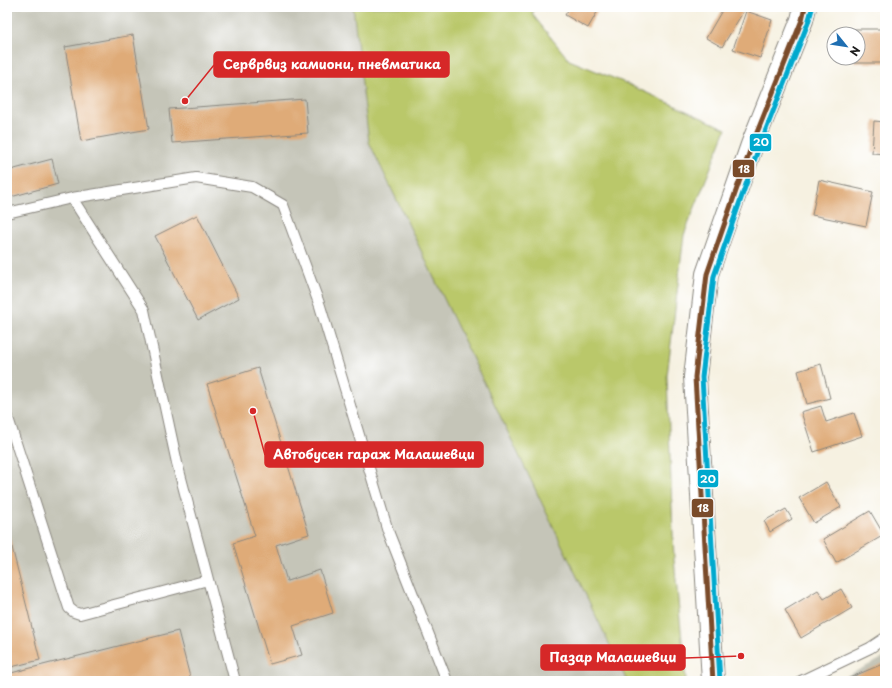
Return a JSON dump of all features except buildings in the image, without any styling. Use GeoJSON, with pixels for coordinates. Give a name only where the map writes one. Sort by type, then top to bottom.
{"type":"FeatureCollection","features":[{"type":"Feature","properties":{"kind":"street"},"geometry":{"type":"LineString","coordinates":[[713,681],[695,377],[706,274],[752,145],[802,20],[805,7]]}},
{"type":"Feature","properties":{"kind":"lane"},"geometry":{"type":"LineString","coordinates":[[7,212],[72,198],[196,178],[252,187],[283,205],[320,306],[388,531],[447,681]]}},
{"type":"Feature","properties":{"kind":"lane"},"geometry":{"type":"LineString","coordinates":[[72,198],[144,310],[177,463],[235,681]]}},
{"type":"Feature","properties":{"kind":"lane"},"geometry":{"type":"LineString","coordinates":[[7,415],[69,608],[80,614],[208,580]]}},
{"type":"Feature","properties":{"kind":"lane"},"geometry":{"type":"LineString","coordinates":[[801,681],[870,648],[885,638]]}},
{"type":"Feature","properties":{"kind":"shaded area"},"geometry":{"type":"Polygon","coordinates":[[[7,7],[353,7],[369,142],[627,681],[7,681],[7,7]]]}},
{"type":"Feature","properties":{"kind":"shaded area"},"geometry":{"type":"Polygon","coordinates":[[[885,657],[885,681],[836,681],[885,657]]]}},
{"type":"Feature","properties":{"kind":"green space"},"geometry":{"type":"Polygon","coordinates":[[[353,7],[536,7],[532,14],[569,60],[623,82],[726,129],[684,235],[667,376],[674,559],[686,681],[627,681],[369,142],[353,7]]]}},
{"type":"Feature","properties":{"kind":"transit line","name":"18"},"geometry":{"type":"LineString","coordinates":[[713,681],[695,377],[707,274],[752,145],[802,20],[805,7]]}},
{"type":"Feature","properties":{"kind":"transit line","name":"20"},"geometry":{"type":"LineString","coordinates":[[720,681],[702,377],[714,276],[759,147],[808,23],[812,9]]}},
{"type":"Feature","properties":{"kind":"place","name":"Серврвиз камиони, пневматика"},"geometry":{"type":"Point","coordinates":[185,101]}},
{"type":"Feature","properties":{"kind":"place","name":"Автобусен гараж Малашевци"},"geometry":{"type":"Point","coordinates":[253,411]}},
{"type":"Feature","properties":{"kind":"place","name":"Пазар Малашевци"},"geometry":{"type":"Point","coordinates":[741,656]}}]}
